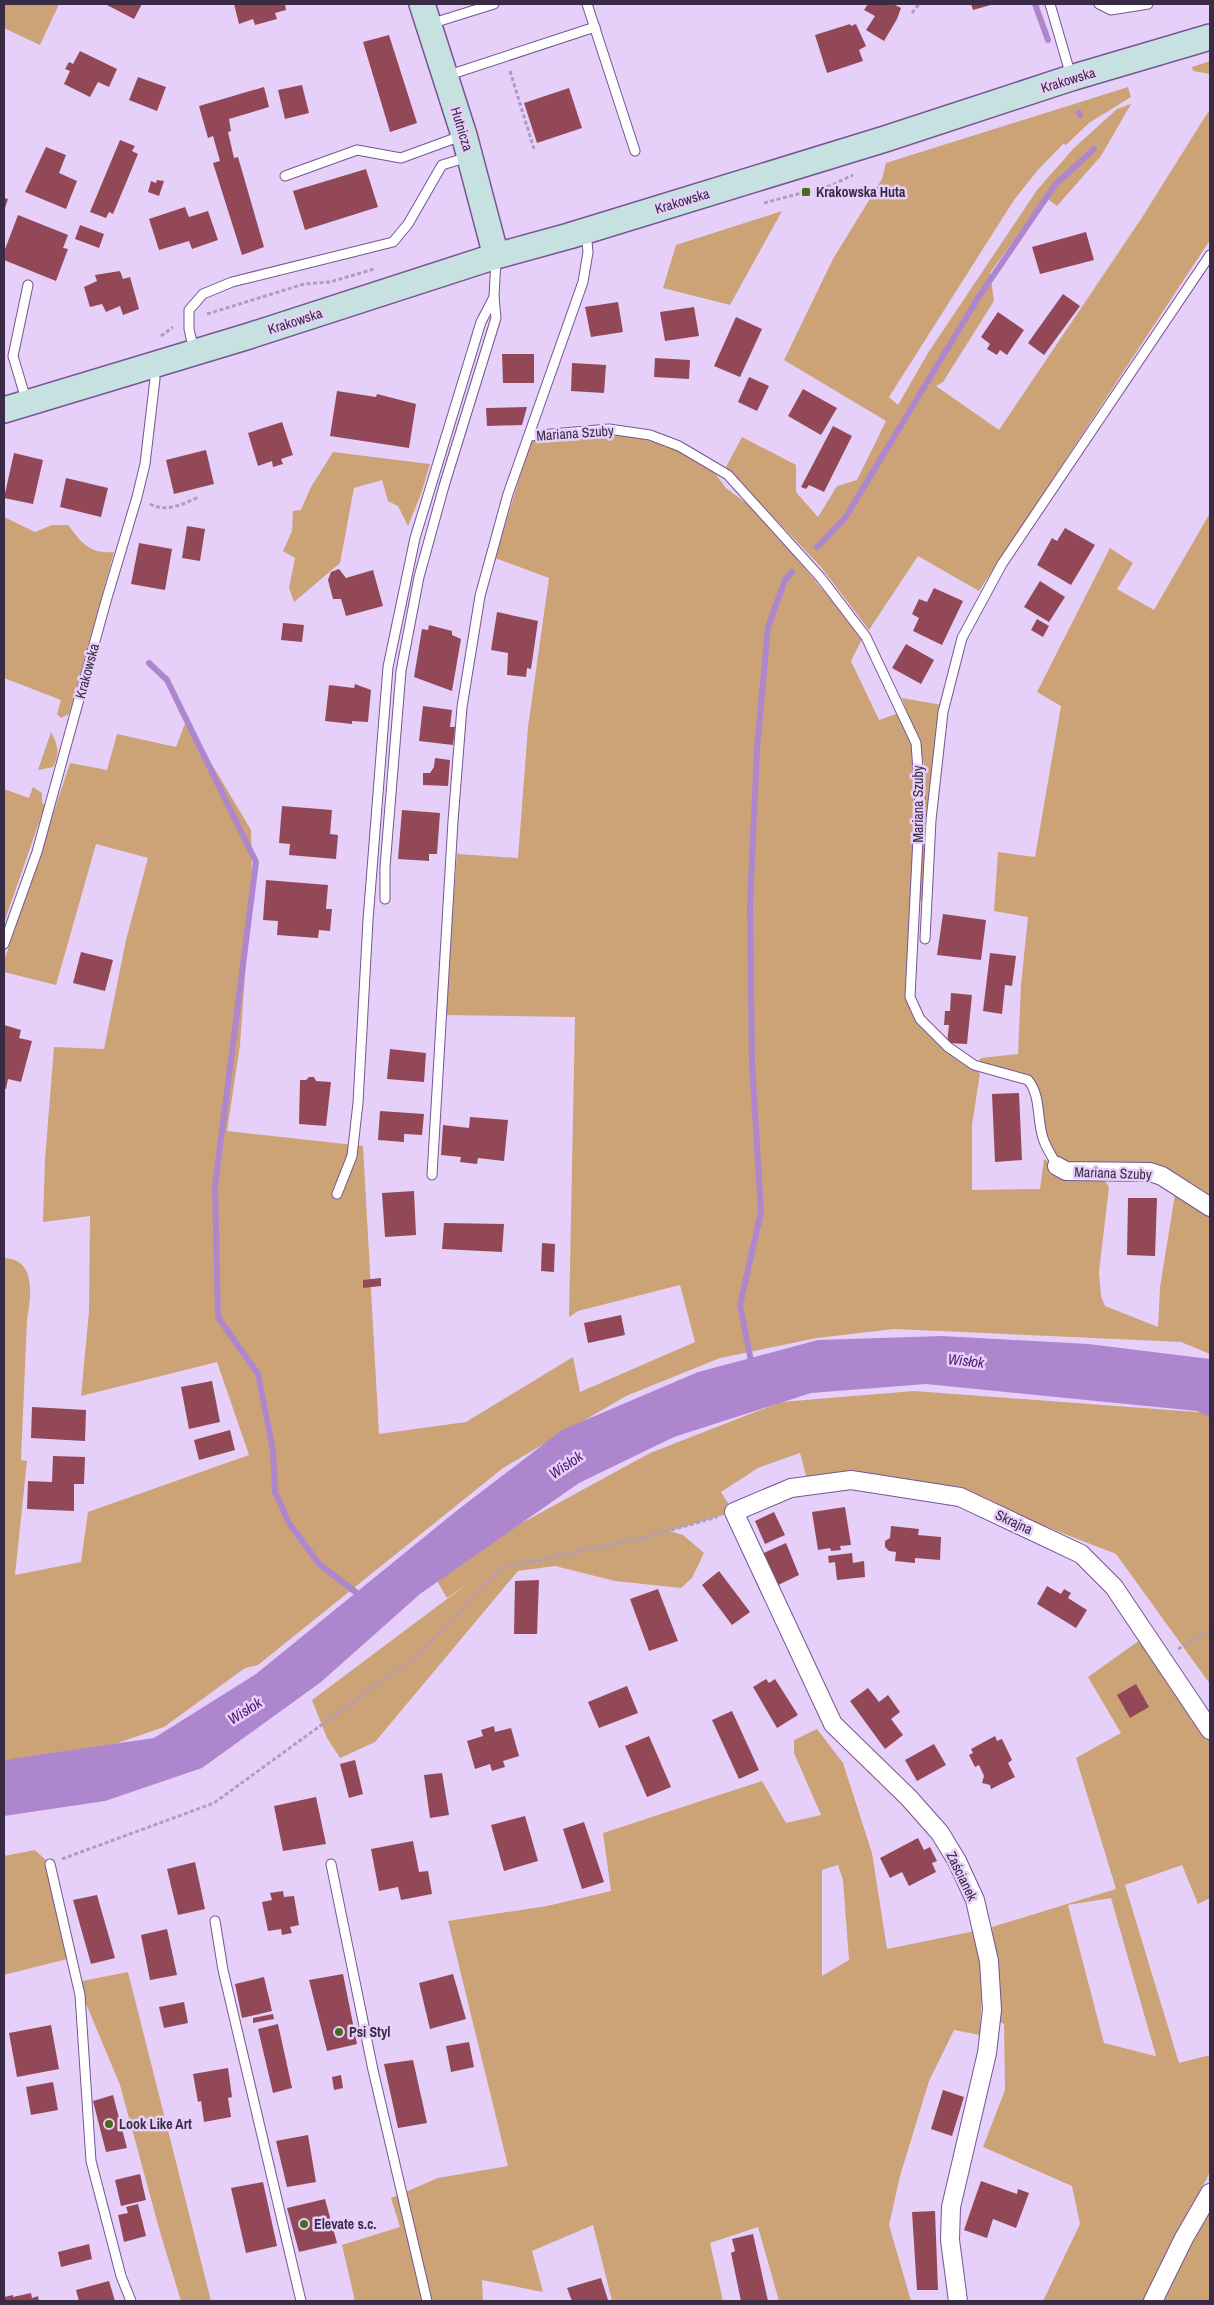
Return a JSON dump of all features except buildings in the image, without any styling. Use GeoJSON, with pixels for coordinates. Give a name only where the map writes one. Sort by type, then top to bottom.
{"type":"FeatureCollection","features":[{"type":"Feature","properties":{"kind":"main road","name":"Hutnicza"},"geometry":{"type":"LineString","coordinates":[[425,14],[467,146],[496,256]]}},
{"type":"Feature","properties":{"kind":"main road","name":"Krakowska"},"geometry":{"type":"LineString","coordinates":[[15,407],[153,363],[258,333],[496,256],[586,231],[885,139],[1071,78],[1210,37]]}},
{"type":"Feature","properties":{"kind":"street","name":"Mariana Szuby"},"geometry":{"type":"LineString","coordinates":[[1057,1166],[1066,1171],[1150,1172],[1162,1176],[1210,1207]]}},
{"type":"Feature","properties":{"kind":"street","name":"Skrajna"},"geometry":{"type":"LineString","coordinates":[[734,1512],[791,1488],[851,1480],[960,1496],[1081,1554],[1114,1587],[1210,1730]]}},
{"type":"Feature","properties":{"kind":"street","name":"Zaścianek"},"geometry":{"type":"LineString","coordinates":[[734,1512],[833,1724],[909,1798],[940,1834],[957,1861],[975,1900],[989,1961],[992,2010],[987,2053],[951,2207],[950,2240],[958,2301]]}},
{"type":"Feature","properties":{"kind":"street"},"geometry":{"type":"LineString","coordinates":[[1153,2301],[1184,2238],[1210,2193]]}},
{"type":"Feature","properties":{"kind":"lane"},"geometry":{"type":"LineString","coordinates":[[425,14],[494,4]]}},
{"type":"Feature","properties":{"kind":"lane"},"geometry":{"type":"LineString","coordinates":[[587,4],[635,151]]}},
{"type":"Feature","properties":{"kind":"lane"},"geometry":{"type":"LineString","coordinates":[[1050,4],[1071,78]]}},
{"type":"Feature","properties":{"kind":"lane"},"geometry":{"type":"LineString","coordinates":[[1099,4],[1112,10],[1148,4]]}},
{"type":"Feature","properties":{"kind":"lane"},"geometry":{"type":"LineString","coordinates":[[446,76],[595,28]]}},
{"type":"Feature","properties":{"kind":"lane"},"geometry":{"type":"LineString","coordinates":[[285,176],[356,150],[401,158],[467,146]]}},
{"type":"Feature","properties":{"kind":"lane"},"geometry":{"type":"LineString","coordinates":[[194,351],[188,321],[189,310],[203,294],[232,282],[393,242],[408,224],[442,165],[467,146]]}},
{"type":"Feature","properties":{"kind":"lane"},"geometry":{"type":"LineString","coordinates":[[432,1175],[453,821],[462,707],[480,596],[508,494],[583,282],[588,252],[586,231]]}},
{"type":"Feature","properties":{"kind":"lane"},"geometry":{"type":"LineString","coordinates":[[925,940],[931,820],[943,712],[962,638],[978,605],[1002,564],[1210,254]]}},
{"type":"Feature","properties":{"kind":"lane"},"geometry":{"type":"LineString","coordinates":[[385,899],[385,867],[401,671],[419,577],[441,496],[496,318],[494,297],[496,256]]}},
{"type":"Feature","properties":{"kind":"lane"},"geometry":{"type":"LineString","coordinates":[[15,407],[13,356],[28,286]]}},
{"type":"Feature","properties":{"kind":"lane"},"geometry":{"type":"LineString","coordinates":[[336,1194],[352,1156],[358,1103],[368,920],[388,667],[415,538],[482,322],[494,297]]}},
{"type":"Feature","properties":{"kind":"lane","name":"Krakowska"},"geometry":{"type":"LineString","coordinates":[[4,944],[37,852],[106,601],[137,497],[145,464],[155,379],[153,363]]}},
{"type":"Feature","properties":{"kind":"lane","name":"Mariana Szuby"},"geometry":{"type":"LineString","coordinates":[[529,436],[608,429],[650,435],[679,446],[728,475],[821,578],[866,636],[916,743],[920,769],[919,839],[912,925],[910,997],[920,1019],[948,1047],[974,1065],[1028,1080],[1033,1086],[1038,1104],[1044,1140],[1057,1166]]}},
{"type":"Feature","properties":{"kind":"lane"},"geometry":{"type":"LineString","coordinates":[[50,1864],[80,1995],[91,2161],[121,2276],[130,2301]]}},
{"type":"Feature","properties":{"kind":"lane"},"geometry":{"type":"LineString","coordinates":[[331,1864],[373,2070],[427,2301]]}},
{"type":"Feature","properties":{"kind":"lane"},"geometry":{"type":"LineString","coordinates":[[215,1921],[228,1989],[301,2301]]}},
{"type":"Feature","properties":{"kind":"path"},"geometry":{"type":"LineString","coordinates":[[912,13],[919,4]]}},
{"type":"Feature","properties":{"kind":"path"},"geometry":{"type":"LineString","coordinates":[[505,57],[534,149]]}},
{"type":"Feature","properties":{"kind":"path"},"geometry":{"type":"LineString","coordinates":[[173,326],[304,284],[330,282],[382,267]]}},
{"type":"Feature","properties":{"kind":"path"},"geometry":{"type":"LineString","coordinates":[[137,497],[156,508],[172,508],[199,497]]}},
{"type":"Feature","properties":{"kind":"path"},"geometry":{"type":"LineString","coordinates":[[50,1864],[214,1803],[419,1654],[501,1568],[651,1536],[734,1512]]}},
{"type":"Feature","properties":{"kind":"path"},"geometry":{"type":"LineString","coordinates":[[1192,1641],[1210,1631]]}},
{"type":"Feature","properties":{"kind":"shaded area"},"geometry":{"type":"Polygon","coordinates":[[[4,4],[59,4],[40,45],[4,28],[4,4]]]}},
{"type":"Feature","properties":{"kind":"shaded area"},"geometry":{"type":"Polygon","coordinates":[[[1210,61],[1210,74],[1193,71],[1192,67],[1210,61]]]}},
{"type":"Feature","properties":{"kind":"shaded area"},"geometry":{"type":"Polygon","coordinates":[[[1128,87],[1131,97],[1089,123],[1066,145],[1063,144],[1037,171],[1014,200],[889,397],[898,405],[928,353],[1037,190],[1074,148],[1117,109],[1131,104],[1101,156],[1057,206],[1045,197],[990,273],[994,301],[943,382],[936,386],[999,430],[1141,219],[1210,109],[1210,240],[979,591],[918,556],[869,630],[821,567],[726,467],[742,437],[796,465],[796,492],[818,517],[837,486],[857,480],[886,421],[784,360],[833,259],[882,179],[886,163],[1128,87]]]}},
{"type":"Feature","properties":{"kind":"shaded area"},"geometry":{"type":"Polygon","coordinates":[[[782,211],[730,305],[663,288],[676,245],[782,211]]]}},
{"type":"Feature","properties":{"kind":"shaded area"},"geometry":{"type":"Polygon","coordinates":[[[603,434],[641,438],[670,447],[714,472],[726,488],[754,509],[863,637],[851,661],[879,720],[899,713],[912,741],[917,769],[915,852],[905,992],[914,1018],[925,1031],[949,1053],[980,1073],[972,1125],[972,1190],[1040,1189],[1044,1159],[1069,1175],[1103,1178],[1109,1187],[1099,1272],[1101,1296],[1105,1306],[1158,1327],[1160,1287],[1176,1188],[1210,1214],[1210,1354],[1181,1342],[894,1329],[817,1338],[720,1358],[626,1396],[503,1468],[258,1665],[245,1668],[164,1727],[86,1754],[4,1760],[4,1258],[15,1260],[22,1265],[27,1272],[30,1291],[21,1460],[27,1461],[15,1575],[81,1562],[88,1512],[249,1455],[217,1362],[81,1396],[89,1312],[90,1216],[43,1222],[45,1159],[54,1047],[104,1049],[126,940],[148,858],[96,844],[56,985],[4,972],[4,961],[70,763],[107,770],[117,734],[176,747],[186,721],[251,830],[252,875],[240,1045],[227,1131],[363,1146],[379,1434],[466,1422],[573,1357],[580,1392],[695,1342],[680,1285],[578,1311],[569,1317],[575,1017],[445,1015],[457,854],[518,858],[528,727],[549,578],[495,558],[531,440],[603,434]]]}},
{"type":"Feature","properties":{"kind":"shaded area"},"geometry":{"type":"Polygon","coordinates":[[[333,452],[430,464],[421,494],[408,526],[398,506],[388,501],[382,480],[354,488],[340,563],[294,602],[289,588],[295,558],[283,551],[292,531],[293,511],[301,510],[311,487],[333,452]]]}},
{"type":"Feature","properties":{"kind":"shaded area"},"geometry":{"type":"Polygon","coordinates":[[[1210,513],[1210,1202],[1178,1181],[1061,1163],[1047,1138],[1037,1086],[1032,1079],[978,1063],[981,1058],[1018,1054],[1021,985],[1028,917],[994,911],[998,852],[1035,857],[1061,706],[1037,692],[1110,548],[1133,563],[1117,589],[1154,610],[1210,513]]]}},
{"type":"Feature","properties":{"kind":"shaded area"},"geometry":{"type":"Polygon","coordinates":[[[4,517],[35,532],[52,525],[68,525],[82,542],[92,549],[114,552],[69,714],[61,718],[57,714],[61,700],[4,678],[4,517]]]}},
{"type":"Feature","properties":{"kind":"shaded area"},"geometry":{"type":"Polygon","coordinates":[[[902,698],[942,705],[928,822],[922,901],[917,900],[924,807],[924,764],[902,698]]]}},
{"type":"Feature","properties":{"kind":"shaded area"},"geometry":{"type":"Polygon","coordinates":[[[51,732],[57,749],[57,757],[53,767],[38,770],[51,732]]]}},
{"type":"Feature","properties":{"kind":"shaded area"},"geometry":{"type":"Polygon","coordinates":[[[33,787],[42,793],[42,803],[45,805],[4,923],[4,789],[29,798],[33,787]]]}},
{"type":"Feature","properties":{"kind":"shaded area"},"geometry":{"type":"Polygon","coordinates":[[[914,1391],[1210,1413],[1210,1684],[1116,1554],[962,1494],[807,1479],[800,1453],[758,1468],[721,1492],[734,1512],[669,1531],[683,1535],[704,1553],[692,1578],[681,1588],[615,1581],[555,1566],[518,1571],[375,1742],[340,1758],[327,1738],[312,1700],[467,1584],[447,1598],[437,1581],[487,1542],[650,1453],[781,1402],[914,1391]]]}},
{"type":"Feature","properties":{"kind":"shaded area"},"geometry":{"type":"Polygon","coordinates":[[[1140,1640],[1210,1742],[1210,1898],[1198,1904],[1182,1865],[1125,1885],[1179,2063],[1210,2055],[1210,2172],[1144,2301],[1043,2301],[1080,2224],[1072,2186],[983,2147],[1005,2090],[1004,2024],[1000,2022],[992,1927],[1116,1889],[1076,1758],[1121,1733],[1088,1677],[1140,1640]],[[1111,1898],[1068,1905],[1104,2043],[1156,2056],[1111,1898]]]}},
{"type":"Feature","properties":{"kind":"shaded area"},"geometry":{"type":"Polygon","coordinates":[[[817,1729],[843,1763],[872,1853],[887,1949],[975,1931],[983,1961],[980,2035],[954,2030],[929,2081],[900,2176],[889,2225],[911,2301],[779,2301],[758,2227],[710,2243],[723,2301],[612,2301],[593,2225],[532,2251],[543,2292],[482,2280],[483,2301],[355,2301],[342,2245],[400,2227],[391,2198],[438,2178],[508,2166],[448,1921],[547,1906],[611,1891],[603,1833],[762,1781],[786,1823],[821,1815],[794,1753],[794,1740],[817,1729]],[[838,1865],[822,1870],[822,1976],[849,1960],[843,1880],[838,1865]]]}},
{"type":"Feature","properties":{"kind":"shaded area"},"geometry":{"type":"Polygon","coordinates":[[[35,1850],[50,1864],[71,1958],[4,1975],[4,1856],[35,1850]]]}},
{"type":"Feature","properties":{"kind":"shaded area"},"geometry":{"type":"Polygon","coordinates":[[[128,1972],[211,2301],[181,2301],[120,2085],[77,1982],[128,1972]]]}},
{"type":"Feature","properties":{"kind":"shaded area"},"geometry":{"type":"Polygon","coordinates":[[[1210,2212],[1210,2301],[1161,2301],[1204,2222],[1210,2212]]]}},
{"type":"Feature","properties":{"kind":"water","name":"Wisłok"},"geometry":{"type":"Polygon","coordinates":[[[942,1336],[1088,1344],[1210,1359],[1210,1417],[1197,1411],[926,1384],[811,1393],[674,1437],[579,1483],[420,1594],[321,1682],[202,1768],[105,1801],[4,1816],[4,1760],[154,1738],[256,1674],[455,1512],[562,1430],[698,1372],[818,1340],[942,1336]]]}},
{"type":"Feature","properties":{"kind":"waterway"},"geometry":{"type":"LineString","coordinates":[[1035,4],[1048,40]]}},
{"type":"Feature","properties":{"kind":"waterway"},"geometry":{"type":"LineString","coordinates":[[817,547],[845,518],[978,298],[1055,185],[1094,149]]}},
{"type":"Feature","properties":{"kind":"waterway"},"geometry":{"type":"LineString","coordinates":[[752,1366],[740,1305],[761,1212],[752,1063],[750,905],[757,749],[768,627],[785,580],[792,572]]}},
{"type":"Feature","properties":{"kind":"waterway"},"geometry":{"type":"LineString","coordinates":[[149,663],[167,680],[256,862],[215,1186],[218,1317],[258,1374],[273,1450],[275,1492],[289,1523],[319,1564],[362,1597]]}},
{"type":"Feature","properties":{"kind":"place","name":"Krakowska Huta"},"geometry":{"type":"Point","coordinates":[806,192]}},
{"type":"Feature","properties":{"kind":"place","name":"Psi Styl"},"geometry":{"type":"Point","coordinates":[339,2032]}},
{"type":"Feature","properties":{"kind":"place","name":"Look Like Art"},"geometry":{"type":"Point","coordinates":[109,2124]}},
{"type":"Feature","properties":{"kind":"place","name":"Elevate s.c."},"geometry":{"type":"Point","coordinates":[304,2224]}}]}
